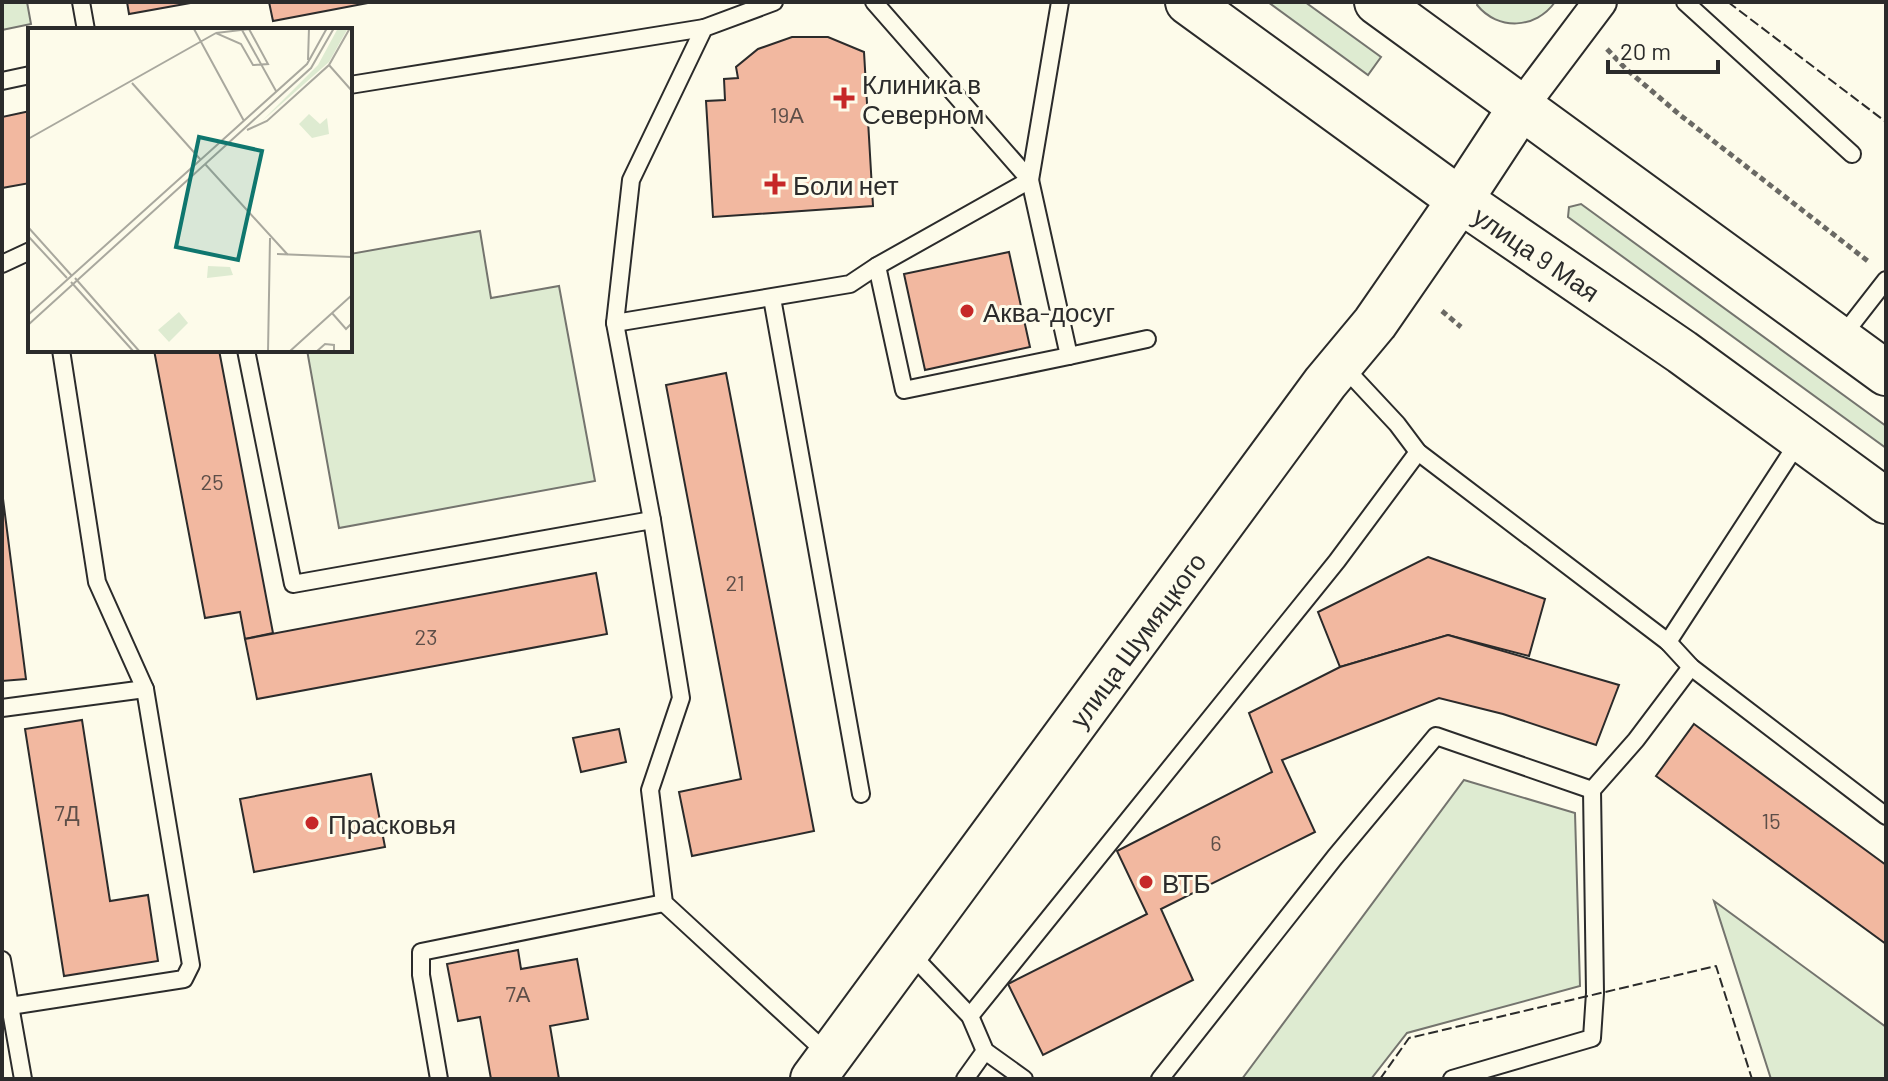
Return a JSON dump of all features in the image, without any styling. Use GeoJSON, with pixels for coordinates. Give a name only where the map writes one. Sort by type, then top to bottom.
{"type":"FeatureCollection","features":[{"type":"Feature","properties":{"kind":"main road","name":"улица 9 Мая"},"geometry":{"type":"LineString","coordinates":[[1188,2],[1460,200],[1682,352],[1886,501]]}},
{"type":"Feature","properties":{"kind":"main road"},"geometry":{"type":"LineString","coordinates":[[1377,2],[1886,373]]}},
{"type":"Feature","properties":{"kind":"main road","name":"улица Шумяцкого"},"geometry":{"type":"LineString","coordinates":[[822,1068],[1341,364],[1375,323],[1521,107]]}},
{"type":"Feature","properties":{"kind":"street"},"geometry":{"type":"LineString","coordinates":[[1521,107],[1600,2]]}},
{"type":"Feature","properties":{"kind":"lane"},"geometry":{"type":"LineString","coordinates":[[81,2],[86,28]]}},
{"type":"Feature","properties":{"kind":"lane"},"geometry":{"type":"LineString","coordinates":[[352,85],[704,28],[774,2]]}},
{"type":"Feature","properties":{"kind":"lane"},"geometry":{"type":"LineString","coordinates":[[874,2],[1030,180]]}},
{"type":"Feature","properties":{"kind":"lane"},"geometry":{"type":"LineString","coordinates":[[1060,2],[1030,180],[1069,356]]}},
{"type":"Feature","properties":{"kind":"lane"},"geometry":{"type":"LineString","coordinates":[[1685,2],[1852,154]]}},
{"type":"Feature","properties":{"kind":"lane"},"geometry":{"type":"LineString","coordinates":[[704,28],[631,180],[615,323],[681,698],[650,790],[664,903],[822,1068]]}},
{"type":"Feature","properties":{"kind":"lane"},"geometry":{"type":"LineString","coordinates":[[2,81],[28,75]]}},
{"type":"Feature","properties":{"kind":"lane"},"geometry":{"type":"LineString","coordinates":[[615,323],[850,284],[1030,180]]}},
{"type":"Feature","properties":{"kind":"lane"},"geometry":{"type":"LineString","coordinates":[[2,264],[28,252]]}},
{"type":"Feature","properties":{"kind":"lane"},"geometry":{"type":"LineString","coordinates":[[877,266],[904,390],[1147,339]]}},
{"type":"Feature","properties":{"kind":"lane"},"geometry":{"type":"LineString","coordinates":[[1840,339],[1886,280]]}},
{"type":"Feature","properties":{"kind":"lane"},"geometry":{"type":"LineString","coordinates":[[772,298],[861,794]]}},
{"type":"Feature","properties":{"kind":"lane"},"geometry":{"type":"LineString","coordinates":[[10,1006],[184,979],[191,965],[145,689],[97,582],[61,352]]}},
{"type":"Feature","properties":{"kind":"lane"},"geometry":{"type":"LineString","coordinates":[[246,352],[293,584],[652,520]]}},
{"type":"Feature","properties":{"kind":"lane"},"geometry":{"type":"LineString","coordinates":[[1341,364],[1397,424],[1418,452],[1668,642],[1691,667],[1886,816]]}},
{"type":"Feature","properties":{"kind":"lane"},"geometry":{"type":"LineString","coordinates":[[1668,642],[1800,440]]}},
{"type":"Feature","properties":{"kind":"lane"},"geometry":{"type":"LineString","coordinates":[[970,1016],[1337,561],[1418,452]]}},
{"type":"Feature","properties":{"kind":"lane"},"geometry":{"type":"LineString","coordinates":[[1452,1079],[1592,1038],[1595,993],[1592,790],[1636,740],[1691,667]]}},
{"type":"Feature","properties":{"kind":"lane"},"geometry":{"type":"LineString","coordinates":[[2,708],[145,689]]}},
{"type":"Feature","properties":{"kind":"lane"},"geometry":{"type":"LineString","coordinates":[[1160,1079],[1335,857],[1436,736],[1592,790]]}},
{"type":"Feature","properties":{"kind":"lane"},"geometry":{"type":"LineString","coordinates":[[439,1079],[421,975],[421,952],[664,903]]}},
{"type":"Feature","properties":{"kind":"lane"},"geometry":{"type":"LineString","coordinates":[[907,950],[970,1016],[985,1051],[1024,1079]]}},
{"type":"Feature","properties":{"kind":"lane"},"geometry":{"type":"LineString","coordinates":[[2,960],[23,1079]]}},
{"type":"Feature","properties":{"kind":"lane"},"geometry":{"type":"LineString","coordinates":[[965,1079],[985,1051]]}},
{"type":"Feature","properties":{"kind":"path"},"geometry":{"type":"LineString","coordinates":[[1604,45],[1626,69],[1680,115],[1874,265]]}},
{"type":"Feature","properties":{"kind":"path"},"geometry":{"type":"LineString","coordinates":[[1442,311],[1461,327]]}},
{"type":"Feature","properties":{"kind":"green space"},"geometry":{"type":"Polygon","coordinates":[[[2,2],[27,2],[31,24],[2,30],[2,2]]]}},
{"type":"Feature","properties":{"kind":"green space"},"geometry":{"type":"Polygon","coordinates":[[[1268,2],[1305,2],[1381,57],[1368,75],[1268,2]]]}},
{"type":"Feature","properties":{"kind":"green space"},"geometry":{"type":"Polygon","coordinates":[[[1478,2],[1555,2],[1538,18],[1528,22],[1506,23],[1486,13],[1477,5],[1478,2]]]}},
{"type":"Feature","properties":{"kind":"green space"},"geometry":{"type":"Polygon","coordinates":[[[1581,204],[1886,426],[1886,448],[1568,217],[1569,207],[1581,204]]]}},
{"type":"Feature","properties":{"kind":"green space"},"geometry":{"type":"Polygon","coordinates":[[[480,231],[491,298],[559,286],[595,481],[339,528],[307,352],[352,352],[352,254],[480,231]]]}},
{"type":"Feature","properties":{"kind":"green space"},"geometry":{"type":"Polygon","coordinates":[[[1464,780],[1575,813],[1580,986],[1407,1033],[1371,1079],[1242,1079],[1464,780]]]}},
{"type":"Feature","properties":{"kind":"green space"},"geometry":{"type":"Polygon","coordinates":[[[1714,901],[1886,1027],[1886,1079],[1771,1079],[1714,901]]]}},
{"type":"Feature","properties":{"kind":"building"},"geometry":{"type":"Polygon","coordinates":[[[127,2],[196,2],[129,14],[127,2]]]}},
{"type":"Feature","properties":{"kind":"building"},"geometry":{"type":"Polygon","coordinates":[[[269,2],[373,2],[273,21],[269,2]]]}},
{"type":"Feature","properties":{"kind":"building"},"geometry":{"type":"Polygon","coordinates":[[[792,37],[828,37],[864,52],[873,206],[713,217],[706,101],[725,100],[724,79],[738,78],[736,67],[758,49],[792,37]]]}},
{"type":"Feature","properties":{"kind":"building"},"geometry":{"type":"Polygon","coordinates":[[[28,111],[28,183],[2,188],[2,117],[28,111]]]}},
{"type":"Feature","properties":{"kind":"building","name":"Аква-досуг"},"geometry":{"type":"Polygon","coordinates":[[[1009,252],[1030,347],[925,370],[904,274],[1009,252]]]}},
{"type":"Feature","properties":{"kind":"building"},"geometry":{"type":"Polygon","coordinates":[[[154,352],[219,352],[273,633],[245,639],[240,612],[205,618],[154,352]]]}},
{"type":"Feature","properties":{"kind":"building"},"geometry":{"type":"Polygon","coordinates":[[[726,373],[814,831],[692,856],[679,792],[741,779],[666,385],[726,373]]]}},
{"type":"Feature","properties":{"kind":"building"},"geometry":{"type":"Polygon","coordinates":[[[2,491],[26,679],[2,681],[2,491]]]}},
{"type":"Feature","properties":{"kind":"building"},"geometry":{"type":"Polygon","coordinates":[[[1428,557],[1545,599],[1529,656],[1448,635],[1340,667],[1318,612],[1428,557]]]}},
{"type":"Feature","properties":{"kind":"building"},"geometry":{"type":"Polygon","coordinates":[[[596,573],[607,634],[257,699],[245,639],[596,573]]]}},
{"type":"Feature","properties":{"kind":"building"},"geometry":{"type":"Polygon","coordinates":[[[1448,635],[1619,685],[1596,745],[1503,714],[1439,698],[1282,760],[1315,832],[1161,909],[1193,980],[1043,1055],[1008,984],[1147,914],[1117,851],[1272,772],[1249,713],[1340,667],[1448,635]]]}},
{"type":"Feature","properties":{"kind":"building"},"geometry":{"type":"Polygon","coordinates":[[[82,720],[110,901],[148,895],[158,961],[64,976],[25,729],[82,720]]]}},
{"type":"Feature","properties":{"kind":"building"},"geometry":{"type":"Polygon","coordinates":[[[1694,724],[1886,865],[1886,944],[1656,776],[1694,724]]]}},
{"type":"Feature","properties":{"kind":"building"},"geometry":{"type":"Polygon","coordinates":[[[619,729],[626,762],[581,772],[573,738],[619,729]]]}},
{"type":"Feature","properties":{"kind":"building","name":"Прасковья"},"geometry":{"type":"Polygon","coordinates":[[[371,774],[385,847],[254,872],[240,799],[371,774]]]}},
{"type":"Feature","properties":{"kind":"building"},"geometry":{"type":"Polygon","coordinates":[[[518,950],[521,969],[577,959],[588,1019],[550,1026],[559,1079],[491,1079],[480,1017],[458,1021],[447,964],[518,950]]]}},
{"type":"Feature","properties":{"kind":"fence"},"geometry":{"type":"LineString","coordinates":[[1728,2],[1886,122]]}},
{"type":"Feature","properties":{"kind":"fence"},"geometry":{"type":"LineString","coordinates":[[1380,1079],[1409,1038],[1716,966],[1752,1079]]}},
{"type":"Feature","properties":{"kind":"place","name":"Клиника в Северном"},"geometry":{"type":"Point","coordinates":[844,98]}},
{"type":"Feature","properties":{"kind":"place","name":"Боли нет"},"geometry":{"type":"Point","coordinates":[775,184]}},
{"type":"Feature","properties":{"kind":"place","name":"Аква-досуг"},"geometry":{"type":"Point","coordinates":[967,311]}},
{"type":"Feature","properties":{"kind":"place","name":"Прасковья"},"geometry":{"type":"Point","coordinates":[312,823]}},
{"type":"Feature","properties":{"kind":"place","name":"ВТБ"},"geometry":{"type":"Point","coordinates":[1146,882]}}]}
